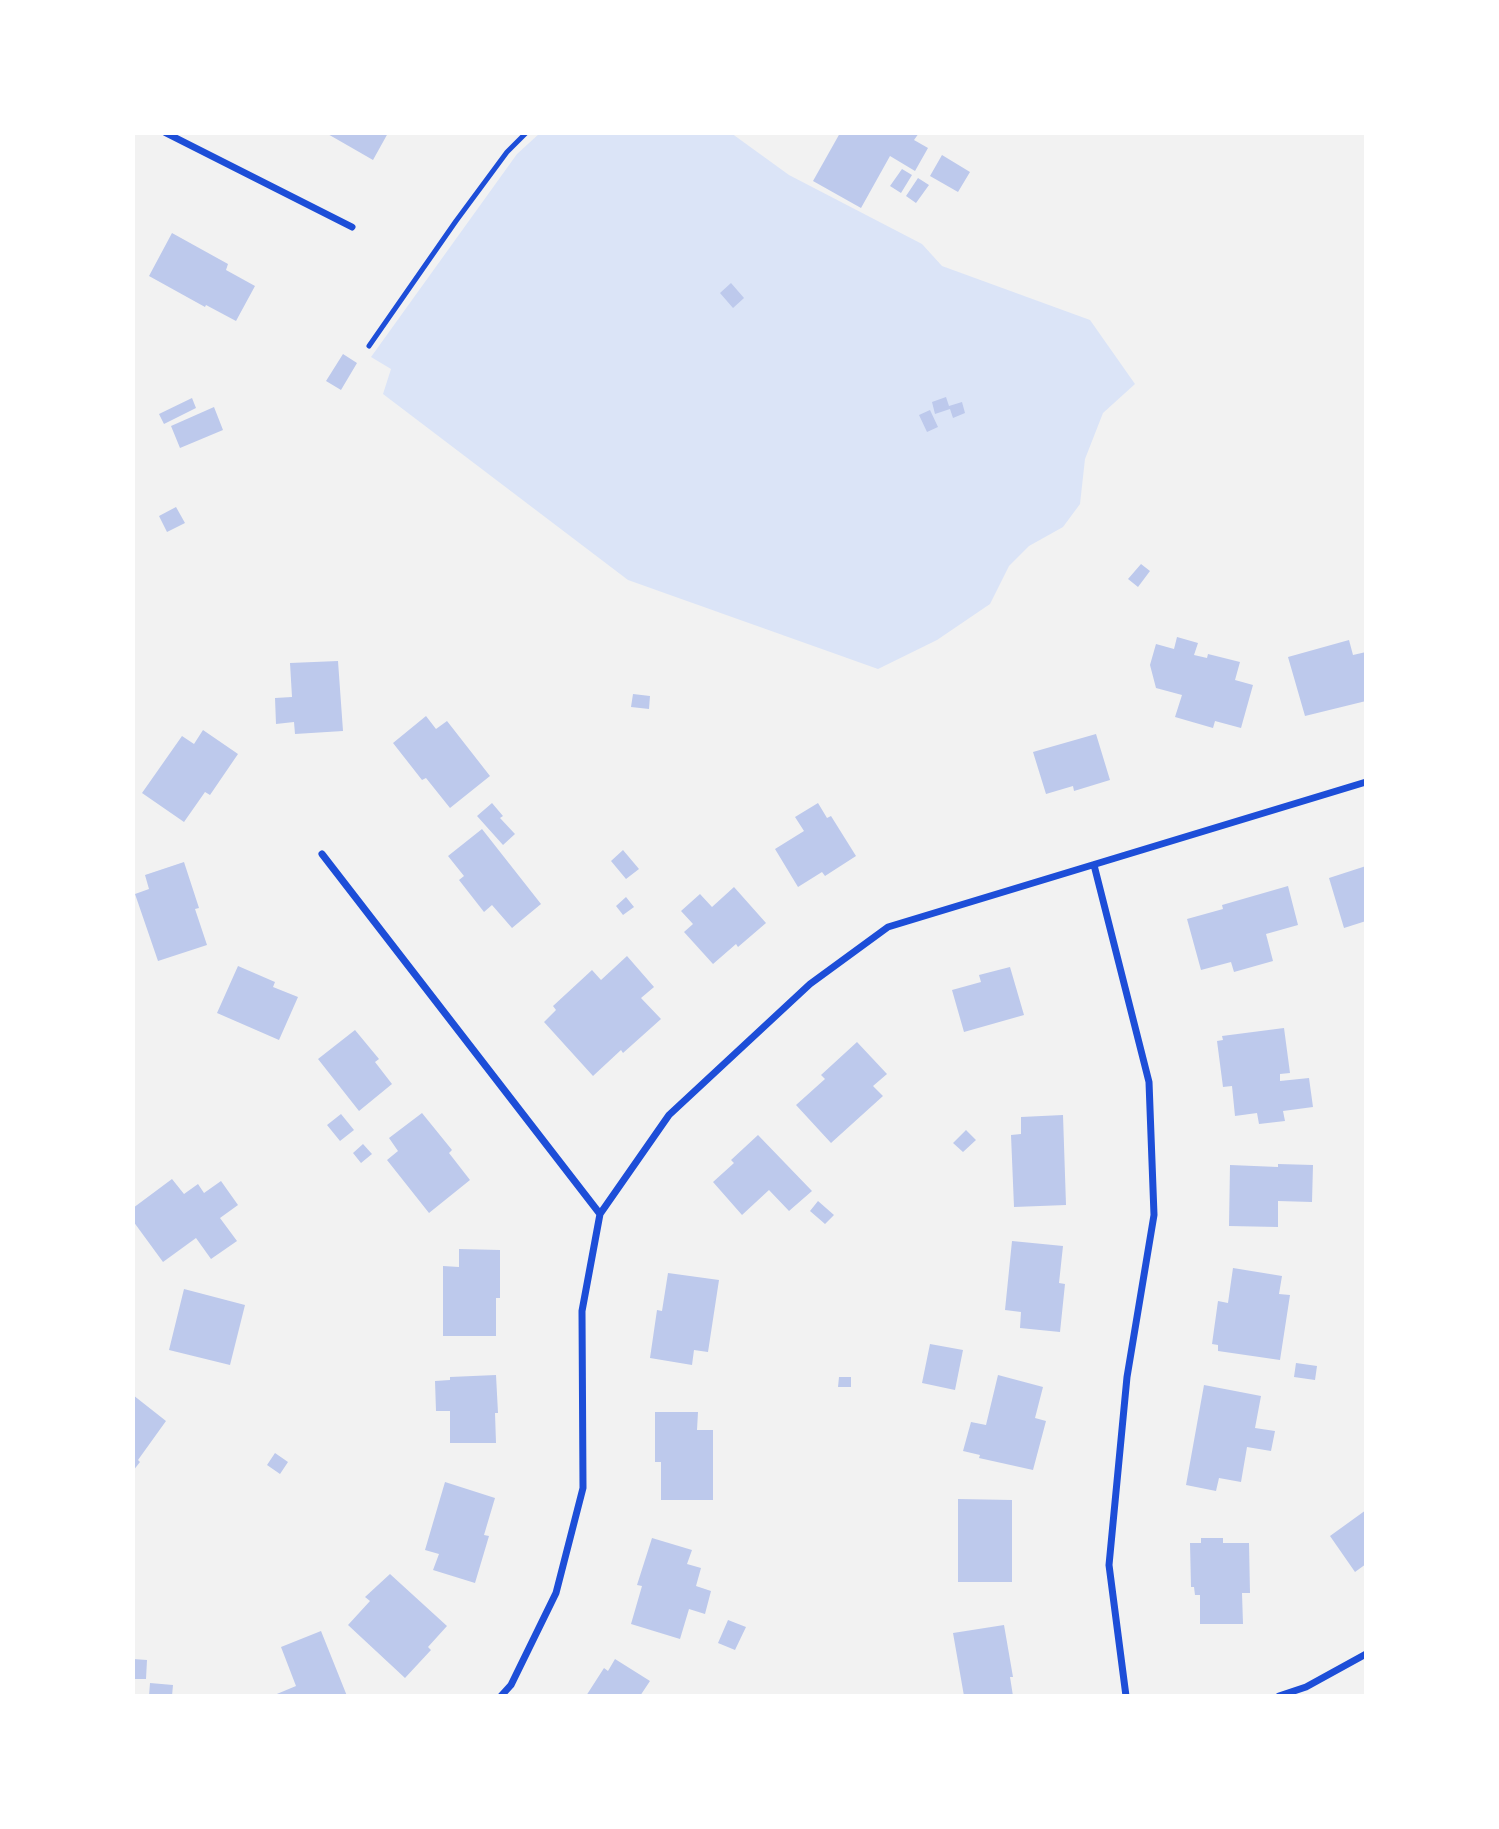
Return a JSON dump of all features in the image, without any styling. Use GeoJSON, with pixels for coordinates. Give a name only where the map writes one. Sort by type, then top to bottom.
{"type":"FeatureCollection","features":[{"type":"Feature","properties":{"kind":"street"},"geometry":{"type":"LineString","coordinates":[[166,133],[352,227]]}},
{"type":"Feature","properties":{"kind":"street"},"geometry":{"type":"LineString","coordinates":[[501,1696],[511,1685],[556,1593],[583,1488],[582,1311],[600,1214],[669,1115],[810,984],[888,927],[1366,782]]}},
{"type":"Feature","properties":{"kind":"street"},"geometry":{"type":"LineString","coordinates":[[321,854],[600,1214]]}},
{"type":"Feature","properties":{"kind":"street"},"geometry":{"type":"LineString","coordinates":[[1094,865],[1149,1082],[1154,1215],[1127,1377],[1110,1565],[1126,1696]]}},
{"type":"Feature","properties":{"kind":"street"},"geometry":{"type":"LineString","coordinates":[[1279,1696],[1306,1687],[1366,1654]]}},
{"type":"Feature","properties":{"kind":"lane"},"geometry":{"type":"LineString","coordinates":[[369,346],[456,221],[507,152],[526,133]]}},
{"type":"Feature","properties":{"kind":"shaded area"},"geometry":{"type":"Polygon","coordinates":[[[540,133],[731,133],[789,175],[922,244],[942,266],[1090,320],[1135,384],[1103,413],[1085,459],[1080,504],[1063,527],[1029,546],[1009,566],[990,604],[937,640],[878,669],[628,580],[383,394],[391,369],[371,357],[517,154],[540,133]]]}},
{"type":"Feature","properties":{"kind":"building"},"geometry":{"type":"Polygon","coordinates":[[[326,133],[388,133],[373,160],[326,133]]]}},
{"type":"Feature","properties":{"kind":"building"},"geometry":{"type":"Polygon","coordinates":[[[840,133],[919,133],[914,140],[928,148],[915,171],[890,156],[861,208],[813,181],[840,133]]]}},
{"type":"Feature","properties":{"kind":"building"},"geometry":{"type":"Polygon","coordinates":[[[942,155],[970,172],[958,192],[930,176],[942,155]]]}},
{"type":"Feature","properties":{"kind":"building"},"geometry":{"type":"Polygon","coordinates":[[[902,169],[912,175],[901,193],[890,186],[902,169]]]}},
{"type":"Feature","properties":{"kind":"building"},"geometry":{"type":"Polygon","coordinates":[[[918,178],[929,185],[916,203],[906,196],[918,178]]]}},
{"type":"Feature","properties":{"kind":"building"},"geometry":{"type":"Polygon","coordinates":[[[172,233],[228,264],[226,270],[255,286],[236,321],[149,276],[172,233]]]}},
{"type":"Feature","properties":{"kind":"building"},"geometry":{"type":"Polygon","coordinates":[[[731,283],[744,298],[733,308],[720,293],[731,283]]]}},
{"type":"Feature","properties":{"kind":"building"},"geometry":{"type":"Polygon","coordinates":[[[343,354],[357,363],[341,390],[326,381],[343,354]]]}},
{"type":"Feature","properties":{"kind":"building"},"geometry":{"type":"Polygon","coordinates":[[[946,397],[949,406],[962,402],[965,413],[953,418],[950,409],[935,414],[932,402],[946,397]]]}},
{"type":"Feature","properties":{"kind":"building"},"geometry":{"type":"Polygon","coordinates":[[[192,398],[196,408],[164,424],[159,414],[192,398]]]}},
{"type":"Feature","properties":{"kind":"building"},"geometry":{"type":"Polygon","coordinates":[[[214,407],[223,430],[180,448],[171,426],[214,407]]]}},
{"type":"Feature","properties":{"kind":"building"},"geometry":{"type":"Polygon","coordinates":[[[930,410],[938,427],[927,432],[919,415],[930,410]]]}},
{"type":"Feature","properties":{"kind":"building"},"geometry":{"type":"Polygon","coordinates":[[[176,507],[185,523],[167,532],[159,516],[176,507]]]}},
{"type":"Feature","properties":{"kind":"building"},"geometry":{"type":"Polygon","coordinates":[[[1141,564],[1150,571],[1138,587],[1128,579],[1141,564]]]}},
{"type":"Feature","properties":{"kind":"building"},"geometry":{"type":"Polygon","coordinates":[[[1177,637],[1198,643],[1194,655],[1207,658],[1208,654],[1240,662],[1235,680],[1253,685],[1241,728],[1215,721],[1213,728],[1175,717],[1182,695],[1156,688],[1150,665],[1156,644],[1174,649],[1177,637]]]}},
{"type":"Feature","properties":{"kind":"building"},"geometry":{"type":"Polygon","coordinates":[[[1349,640],[1353,655],[1366,652],[1366,701],[1305,716],[1288,657],[1349,640]]]}},
{"type":"Feature","properties":{"kind":"building"},"geometry":{"type":"Polygon","coordinates":[[[338,661],[343,731],[295,734],[294,722],[276,724],[275,698],[292,697],[290,663],[338,661]]]}},
{"type":"Feature","properties":{"kind":"building"},"geometry":{"type":"Polygon","coordinates":[[[633,694],[650,696],[649,709],[631,707],[633,694]]]}},
{"type":"Feature","properties":{"kind":"building"},"geometry":{"type":"Polygon","coordinates":[[[426,716],[436,729],[447,721],[490,776],[450,808],[426,778],[422,780],[393,743],[426,716]]]}},
{"type":"Feature","properties":{"kind":"building"},"geometry":{"type":"Polygon","coordinates":[[[203,730],[238,754],[210,795],[205,792],[184,822],[142,793],[182,736],[194,744],[203,730]]]}},
{"type":"Feature","properties":{"kind":"building"},"geometry":{"type":"Polygon","coordinates":[[[1096,734],[1110,780],[1074,791],[1073,786],[1046,794],[1033,752],[1096,734]]]}},
{"type":"Feature","properties":{"kind":"building"},"geometry":{"type":"Polygon","coordinates":[[[492,803],[503,816],[500,818],[515,834],[503,845],[477,816],[492,803]]]}},
{"type":"Feature","properties":{"kind":"building"},"geometry":{"type":"Polygon","coordinates":[[[818,803],[827,818],[831,816],[856,856],[825,876],[822,872],[798,887],[775,849],[804,831],[795,817],[818,803]]]}},
{"type":"Feature","properties":{"kind":"building"},"geometry":{"type":"Polygon","coordinates":[[[482,829],[541,904],[512,928],[492,905],[484,912],[459,880],[464,876],[448,856],[482,829]]]}},
{"type":"Feature","properties":{"kind":"building"},"geometry":{"type":"Polygon","coordinates":[[[623,850],[639,869],[626,879],[611,861],[623,850]]]}},
{"type":"Feature","properties":{"kind":"building"},"geometry":{"type":"Polygon","coordinates":[[[184,862],[199,908],[195,909],[207,945],[158,961],[135,894],[149,889],[145,875],[184,862]]]}},
{"type":"Feature","properties":{"kind":"building"},"geometry":{"type":"Polygon","coordinates":[[[1366,866],[1366,921],[1344,928],[1329,878],[1366,866]]]}},
{"type":"Feature","properties":{"kind":"building"},"geometry":{"type":"Polygon","coordinates":[[[1288,886],[1298,925],[1266,934],[1273,961],[1234,972],[1231,962],[1201,970],[1187,919],[1223,909],[1222,905],[1288,886]]]}},
{"type":"Feature","properties":{"kind":"building"},"geometry":{"type":"Polygon","coordinates":[[[734,887],[766,923],[713,964],[684,932],[693,924],[681,911],[700,894],[712,907],[734,887]]]}},
{"type":"Feature","properties":{"kind":"building"},"geometry":{"type":"Polygon","coordinates":[[[626,897],[634,907],[623,915],[616,906],[626,897]]]}},
{"type":"Feature","properties":{"kind":"building"},"geometry":{"type":"Polygon","coordinates":[[[627,956],[654,987],[641,998],[661,1019],[593,1076],[544,1022],[556,1010],[553,1006],[592,970],[601,980],[627,956]]]}},
{"type":"Feature","properties":{"kind":"building"},"geometry":{"type":"Polygon","coordinates":[[[238,966],[275,982],[273,987],[298,997],[279,1040],[217,1013],[238,966]]]}},
{"type":"Feature","properties":{"kind":"building"},"geometry":{"type":"Polygon","coordinates":[[[1010,967],[1024,1015],[964,1032],[952,990],[981,982],[979,975],[1010,967]]]}},
{"type":"Feature","properties":{"kind":"building"},"geometry":{"type":"Polygon","coordinates":[[[1284,1028],[1290,1073],[1280,1074],[1280,1081],[1309,1078],[1313,1107],[1283,1111],[1285,1121],[1259,1124],[1257,1113],[1235,1116],[1232,1086],[1223,1087],[1217,1041],[1223,1040],[1222,1036],[1284,1028]]]}},
{"type":"Feature","properties":{"kind":"building"},"geometry":{"type":"Polygon","coordinates":[[[355,1030],[379,1059],[375,1062],[392,1084],[359,1111],[318,1059],[355,1030]]]}},
{"type":"Feature","properties":{"kind":"building"},"geometry":{"type":"Polygon","coordinates":[[[857,1042],[887,1074],[873,1086],[883,1096],[831,1143],[796,1105],[825,1079],[821,1075],[857,1042]]]}},
{"type":"Feature","properties":{"kind":"building"},"geometry":{"type":"Polygon","coordinates":[[[422,1113],[452,1150],[449,1153],[470,1180],[429,1213],[387,1160],[398,1151],[389,1138],[422,1113]]]}},
{"type":"Feature","properties":{"kind":"building"},"geometry":{"type":"Polygon","coordinates":[[[341,1114],[354,1130],[340,1141],[327,1125],[341,1114]]]}},
{"type":"Feature","properties":{"kind":"building"},"geometry":{"type":"Polygon","coordinates":[[[1063,1115],[1066,1205],[1014,1207],[1011,1135],[1021,1134],[1021,1117],[1063,1115]]]}},
{"type":"Feature","properties":{"kind":"building"},"geometry":{"type":"Polygon","coordinates":[[[966,1130],[976,1140],[963,1152],[953,1143],[966,1130]]]}},
{"type":"Feature","properties":{"kind":"building"},"geometry":{"type":"Polygon","coordinates":[[[758,1135],[812,1191],[789,1211],[769,1190],[742,1215],[713,1182],[734,1163],[731,1160],[758,1135]]]}},
{"type":"Feature","properties":{"kind":"building"},"geometry":{"type":"Polygon","coordinates":[[[363,1144],[372,1154],[361,1163],[353,1153],[363,1144]]]}},
{"type":"Feature","properties":{"kind":"building"},"geometry":{"type":"Polygon","coordinates":[[[1278,1164],[1313,1165],[1312,1202],[1278,1201],[1278,1227],[1229,1226],[1230,1165],[1278,1167],[1278,1164]]]}},
{"type":"Feature","properties":{"kind":"building"},"geometry":{"type":"Polygon","coordinates":[[[172,1179],[184,1194],[198,1184],[204,1193],[221,1181],[238,1205],[220,1218],[237,1241],[211,1259],[196,1238],[163,1262],[133,1221],[133,1208],[172,1179]]]}},
{"type":"Feature","properties":{"kind":"building"},"geometry":{"type":"Polygon","coordinates":[[[818,1201],[834,1215],[825,1224],[810,1211],[818,1201]]]}},
{"type":"Feature","properties":{"kind":"building"},"geometry":{"type":"Polygon","coordinates":[[[1012,1241],[1063,1246],[1059,1283],[1065,1284],[1060,1332],[1020,1328],[1021,1312],[1005,1310],[1012,1241]]]}},
{"type":"Feature","properties":{"kind":"building"},"geometry":{"type":"Polygon","coordinates":[[[459,1249],[500,1250],[500,1298],[496,1298],[496,1336],[443,1336],[443,1266],[459,1267],[459,1249]]]}},
{"type":"Feature","properties":{"kind":"building"},"geometry":{"type":"Polygon","coordinates":[[[1233,1268],[1282,1276],[1279,1294],[1290,1295],[1280,1360],[1218,1351],[1218,1345],[1212,1344],[1218,1301],[1228,1303],[1233,1268]]]}},
{"type":"Feature","properties":{"kind":"building"},"geometry":{"type":"Polygon","coordinates":[[[668,1273],[719,1280],[708,1352],[694,1350],[692,1365],[650,1358],[657,1310],[662,1311],[668,1273]]]}},
{"type":"Feature","properties":{"kind":"building"},"geometry":{"type":"Polygon","coordinates":[[[184,1289],[245,1305],[230,1365],[169,1350],[184,1289]]]}},
{"type":"Feature","properties":{"kind":"building"},"geometry":{"type":"Polygon","coordinates":[[[930,1344],[963,1350],[955,1390],[922,1383],[930,1344]]]}},
{"type":"Feature","properties":{"kind":"building"},"geometry":{"type":"Polygon","coordinates":[[[1296,1363],[1317,1366],[1315,1380],[1294,1377],[1296,1363]]]}},
{"type":"Feature","properties":{"kind":"building"},"geometry":{"type":"Polygon","coordinates":[[[496,1375],[496,1443],[450,1443],[450,1411],[436,1411],[435,1381],[450,1380],[450,1377],[496,1375]]]}},
{"type":"Feature","properties":{"kind":"building"},"geometry":{"type":"Polygon","coordinates":[[[998,1375],[1043,1387],[1035,1418],[1046,1421],[1033,1470],[979,1458],[980,1455],[963,1451],[971,1422],[986,1425],[998,1375]]]}},
{"type":"Feature","properties":{"kind":"building"},"geometry":{"type":"Polygon","coordinates":[[[839,1377],[851,1377],[851,1387],[838,1387],[839,1377]]]}},
{"type":"Feature","properties":{"kind":"building"},"geometry":{"type":"Polygon","coordinates":[[[1204,1385],[1261,1396],[1255,1428],[1275,1431],[1271,1451],[1247,1447],[1241,1482],[1219,1478],[1216,1491],[1186,1485],[1204,1385]]]}},
{"type":"Feature","properties":{"kind":"building"},"geometry":{"type":"Polygon","coordinates":[[[133,1395],[166,1421],[133,1471],[133,1395]]]}},
{"type":"Feature","properties":{"kind":"building"},"geometry":{"type":"Polygon","coordinates":[[[655,1412],[698,1412],[697,1430],[713,1430],[713,1500],[661,1500],[661,1462],[655,1462],[655,1412]]]}},
{"type":"Feature","properties":{"kind":"building"},"geometry":{"type":"Polygon","coordinates":[[[275,1453],[288,1462],[280,1474],[267,1465],[275,1453]]]}},
{"type":"Feature","properties":{"kind":"building"},"geometry":{"type":"Polygon","coordinates":[[[445,1482],[495,1498],[484,1535],[489,1536],[475,1583],[433,1570],[439,1554],[425,1550],[445,1482]]]}},
{"type":"Feature","properties":{"kind":"building"},"geometry":{"type":"Polygon","coordinates":[[[958,1499],[1012,1500],[1012,1582],[958,1582],[958,1499]]]}},
{"type":"Feature","properties":{"kind":"building"},"geometry":{"type":"Polygon","coordinates":[[[1366,1510],[1366,1564],[1355,1572],[1330,1536],[1366,1510]]]}},
{"type":"Feature","properties":{"kind":"building"},"geometry":{"type":"Polygon","coordinates":[[[652,1538],[692,1550],[687,1564],[701,1568],[696,1586],[711,1591],[705,1614],[689,1609],[680,1639],[631,1624],[642,1586],[637,1585],[652,1538]]]}},
{"type":"Feature","properties":{"kind":"building"},"geometry":{"type":"Polygon","coordinates":[[[1201,1538],[1223,1538],[1223,1543],[1249,1543],[1250,1593],[1242,1593],[1243,1624],[1200,1624],[1200,1595],[1195,1595],[1194,1587],[1191,1587],[1190,1543],[1201,1543],[1201,1538]]]}},
{"type":"Feature","properties":{"kind":"building"},"geometry":{"type":"Polygon","coordinates":[[[390,1574],[447,1626],[428,1647],[431,1650],[405,1678],[348,1625],[370,1601],[365,1597],[390,1574]]]}},
{"type":"Feature","properties":{"kind":"building"},"geometry":{"type":"Polygon","coordinates":[[[728,1620],[746,1627],[735,1650],[718,1643],[728,1620]]]}},
{"type":"Feature","properties":{"kind":"building"},"geometry":{"type":"Polygon","coordinates":[[[1004,1625],[1013,1677],[1010,1677],[1013,1696],[964,1696],[953,1633],[1004,1625]]]}},
{"type":"Feature","properties":{"kind":"building"},"geometry":{"type":"Polygon","coordinates":[[[321,1631],[347,1696],[272,1696],[296,1686],[281,1647],[321,1631]]]}},
{"type":"Feature","properties":{"kind":"building"},"geometry":{"type":"Polygon","coordinates":[[[133,1659],[147,1660],[146,1679],[133,1679],[133,1659]]]}},
{"type":"Feature","properties":{"kind":"building"},"geometry":{"type":"Polygon","coordinates":[[[615,1659],[650,1681],[640,1696],[586,1696],[604,1668],[608,1671],[615,1659]]]}},
{"type":"Feature","properties":{"kind":"building"},"geometry":{"type":"Polygon","coordinates":[[[150,1683],[173,1685],[172,1696],[149,1696],[150,1683]]]}}]}
